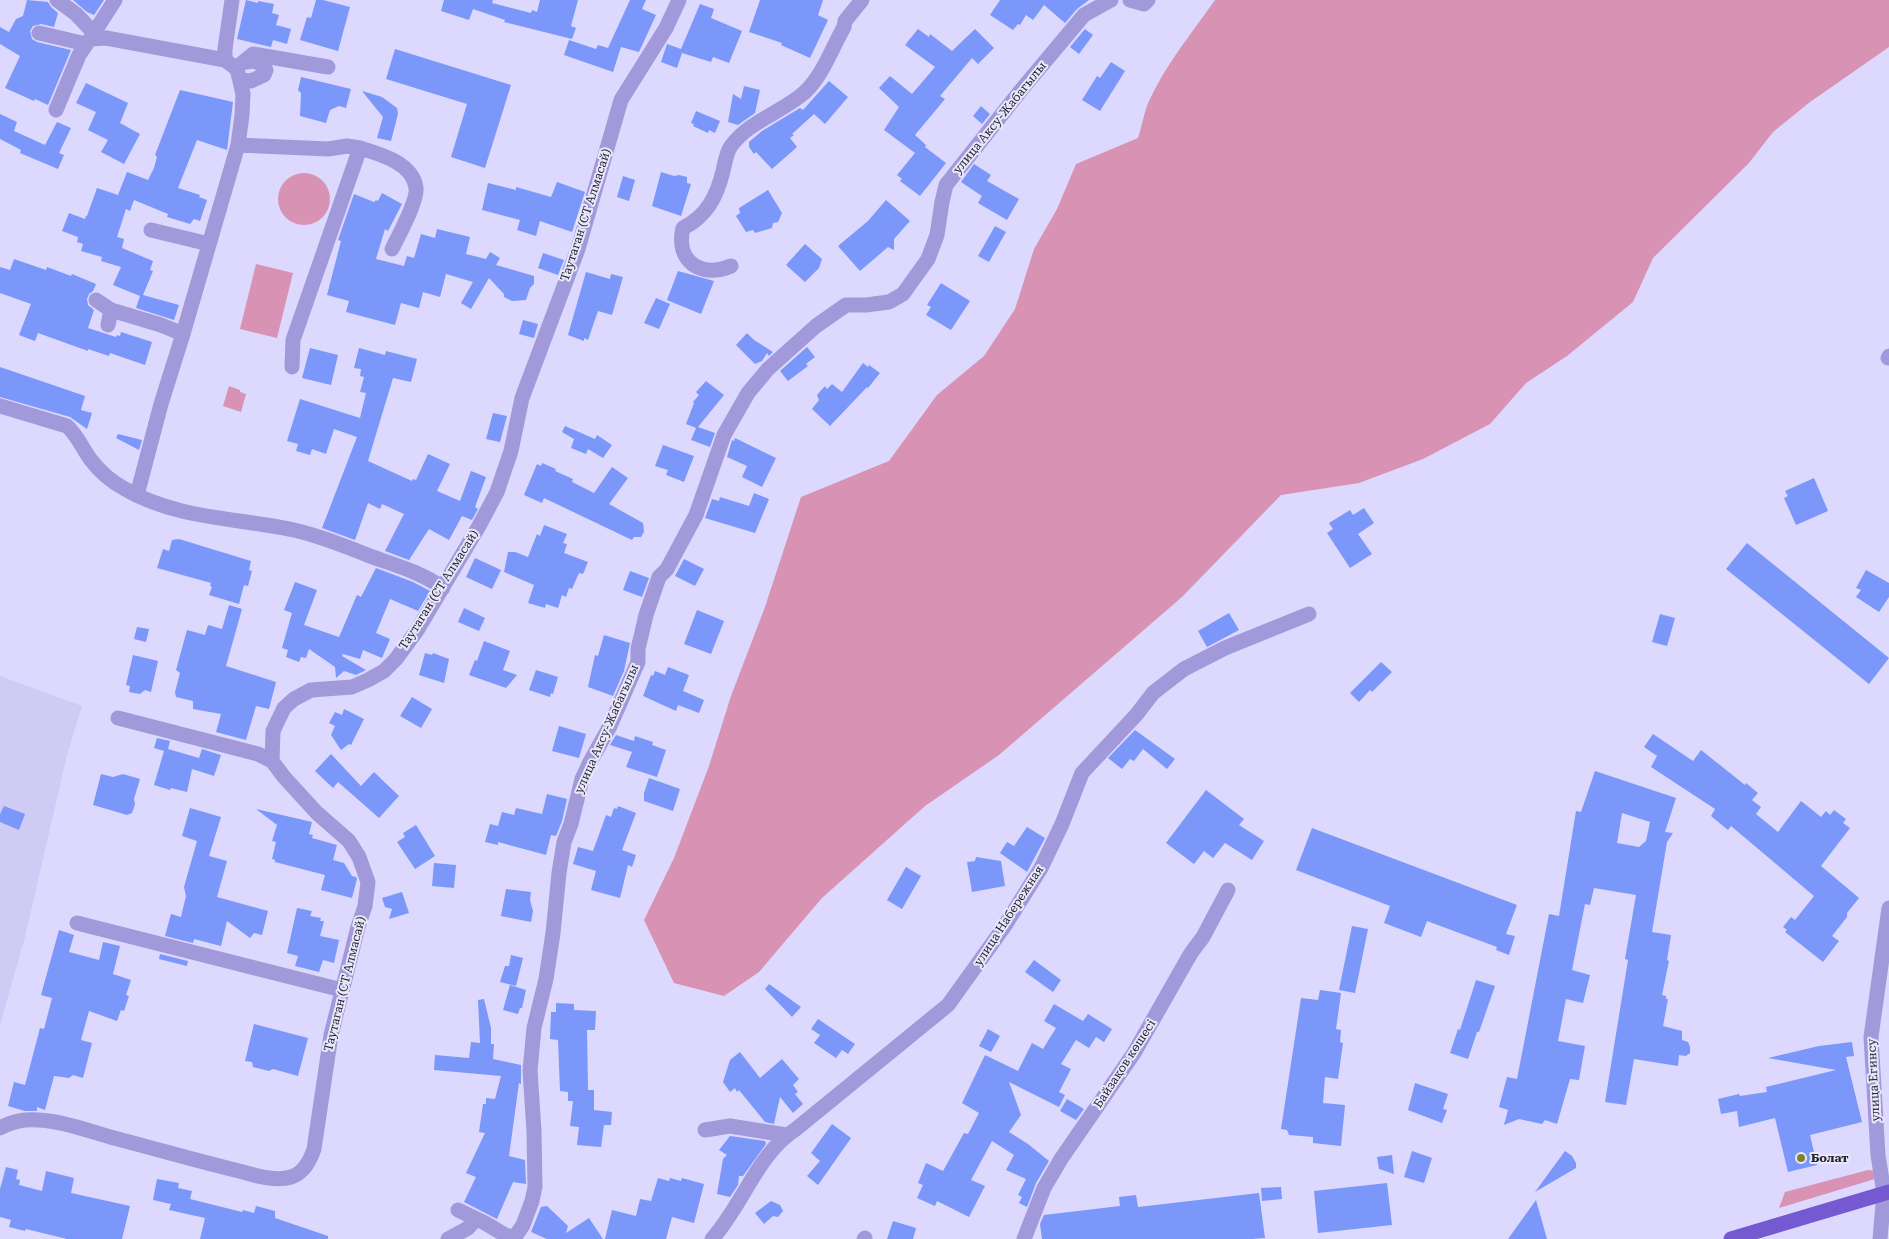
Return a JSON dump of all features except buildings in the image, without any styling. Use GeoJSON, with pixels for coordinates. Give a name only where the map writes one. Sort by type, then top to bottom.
{"type":"FeatureCollection","features":[{"type":"Feature","properties":{"kind":"main road"},"geometry":{"type":"LineString","coordinates":[[1731,1239],[1887,1192]]}},
{"type":"Feature","properties":{"kind":"street"},"geometry":{"type":"LineString","coordinates":[[57,0],[76,14],[90,39]]}},
{"type":"Feature","properties":{"kind":"street"},"geometry":{"type":"LineString","coordinates":[[56,110],[79,55],[115,0]]}},
{"type":"Feature","properties":{"kind":"street"},"geometry":{"type":"LineString","coordinates":[[138,495],[161,404],[238,145],[243,94],[236,68],[225,48],[232,0]]}},
{"type":"Feature","properties":{"kind":"street","name":"Таутаган (СТ Алмасай)"},"geometry":{"type":"LineString","coordinates":[[0,1128],[7,1124],[25,1120],[73,1126],[217,1166],[272,1179],[290,1178],[301,1173],[310,1161],[314,1149],[331,1035],[365,906],[368,882],[359,857],[349,842],[317,813],[272,761],[273,731],[284,708],[294,699],[311,690],[352,687],[384,671],[396,659],[418,629],[479,526],[497,492],[511,451],[522,398],[578,249],[621,100],[666,28],[678,0]]}},
{"type":"Feature","properties":{"kind":"street"},"geometry":{"type":"LineString","coordinates":[[731,266],[718,270],[698,269],[690,262],[683,249],[681,238],[683,228],[704,214],[714,199],[719,188],[730,147],[751,128],[806,92],[817,78],[844,27],[845,21],[862,0]]}},
{"type":"Feature","properties":{"kind":"street","name":"улица Аксу-Жабагылы"},"geometry":{"type":"LineString","coordinates":[[511,1238],[523,1225],[535,1187],[530,1071],[534,1028],[546,980],[555,924],[559,873],[564,842],[571,824],[582,779],[610,726],[638,662],[638,649],[646,614],[660,577],[667,569],[696,514],[724,435],[748,393],[768,369],[816,326],[846,305],[890,302],[903,294],[928,259],[938,235],[946,185],[1084,15],[1111,0]]}},
{"type":"Feature","properties":{"kind":"street"},"geometry":{"type":"LineString","coordinates":[[1130,0],[1144,4],[1148,0]]}},
{"type":"Feature","properties":{"kind":"street"},"geometry":{"type":"LineString","coordinates":[[39,33],[90,39],[106,38],[236,68],[251,81],[292,61]]}},
{"type":"Feature","properties":{"kind":"street"},"geometry":{"type":"LineString","coordinates":[[236,68],[253,54],[328,67]]}},
{"type":"Feature","properties":{"kind":"street"},"geometry":{"type":"LineString","coordinates":[[238,145],[328,149],[346,146],[360,148],[400,164],[411,176],[417,189],[411,209],[392,249]]}},
{"type":"Feature","properties":{"kind":"street"},"geometry":{"type":"LineString","coordinates":[[292,367],[293,340],[360,148]]}},
{"type":"Feature","properties":{"kind":"street"},"geometry":{"type":"LineString","coordinates":[[151,230],[209,244]]}},
{"type":"Feature","properties":{"kind":"street"},"geometry":{"type":"LineString","coordinates":[[96,300],[112,310],[183,334]]}},
{"type":"Feature","properties":{"kind":"street"},"geometry":{"type":"LineString","coordinates":[[108,325],[112,310]]}},
{"type":"Feature","properties":{"kind":"street"},"geometry":{"type":"LineString","coordinates":[[0,406],[67,426],[76,433],[91,460],[106,477],[138,495],[164,505],[201,514],[318,536],[399,566],[433,581],[443,588]]}},
{"type":"Feature","properties":{"kind":"street","name":"улица Набережная"},"geometry":{"type":"LineString","coordinates":[[712,1239],[740,1201],[759,1168],[786,1135],[796,1129],[948,1005],[1004,927],[1041,868],[1062,824],[1082,773],[1137,714],[1153,693],[1184,670],[1225,648],[1309,614]]}},
{"type":"Feature","properties":{"kind":"street"},"geometry":{"type":"LineString","coordinates":[[118,718],[258,754],[272,761]]}},
{"type":"Feature","properties":{"kind":"street","name":"Байзақов көшесі"},"geometry":{"type":"LineString","coordinates":[[1024,1239],[1044,1188],[1061,1159],[1134,1054],[1191,953],[1203,937],[1228,890]]}},
{"type":"Feature","properties":{"kind":"street","name":"улица Егинсу"},"geometry":{"type":"LineString","coordinates":[[1880,1239],[1887,1192],[1878,1155],[1872,1037],[1889,908]]}},
{"type":"Feature","properties":{"kind":"street"},"geometry":{"type":"LineString","coordinates":[[77,922],[342,990]]}},
{"type":"Feature","properties":{"kind":"street"},"geometry":{"type":"LineString","coordinates":[[705,1130],[730,1126],[786,1135]]}},
{"type":"Feature","properties":{"kind":"street"},"geometry":{"type":"LineString","coordinates":[[458,1210],[511,1238]]}},
{"type":"Feature","properties":{"kind":"street"},"geometry":{"type":"LineString","coordinates":[[448,1239],[468,1228],[476,1219]]}},
{"type":"Feature","properties":{"kind":"shaded area"},"geometry":{"type":"Polygon","coordinates":[[[1215,0],[1889,0],[1889,47],[1810,102],[1773,132],[1749,163],[1653,258],[1633,302],[1567,356],[1526,383],[1490,424],[1423,459],[1359,483],[1281,495],[1182,597],[999,755],[925,806],[822,898],[759,972],[724,996],[674,983],[644,920],[674,858],[709,766],[731,696],[765,607],[801,497],[889,461],[937,395],[984,356],[1015,309],[1034,249],[1057,209],[1076,164],[1138,138],[1147,105],[1163,74],[1215,0]]]}},
{"type":"Feature","properties":{"kind":"shaded area"},"geometry":{"type":"Polygon","coordinates":[[[304,173],[314,175],[322,181],[328,189],[330,199],[328,209],[322,217],[314,223],[304,225],[294,223],[286,217],[280,209],[278,199],[280,189],[286,181],[294,175],[304,173]]]}},
{"type":"Feature","properties":{"kind":"shaded area"},"geometry":{"type":"Polygon","coordinates":[[[256,264],[293,273],[277,338],[240,329],[256,264]]]}},
{"type":"Feature","properties":{"kind":"shaded area"},"geometry":{"type":"Polygon","coordinates":[[[229,386],[246,394],[241,412],[223,406],[229,386]]]}},
{"type":"Feature","properties":{"kind":"shaded area"},"geometry":{"type":"Polygon","coordinates":[[[0,676],[82,706],[67,755],[25,937],[0,1025],[0,676]]]}},
{"type":"Feature","properties":{"kind":"shaded area"},"geometry":{"type":"Polygon","coordinates":[[[1868,1170],[1876,1171],[1875,1179],[1779,1208],[1785,1192],[1868,1170]]]}},
{"type":"Feature","properties":{"kind":"place","name":"Болат"},"geometry":{"type":"Point","coordinates":[1801,1158]}}]}
